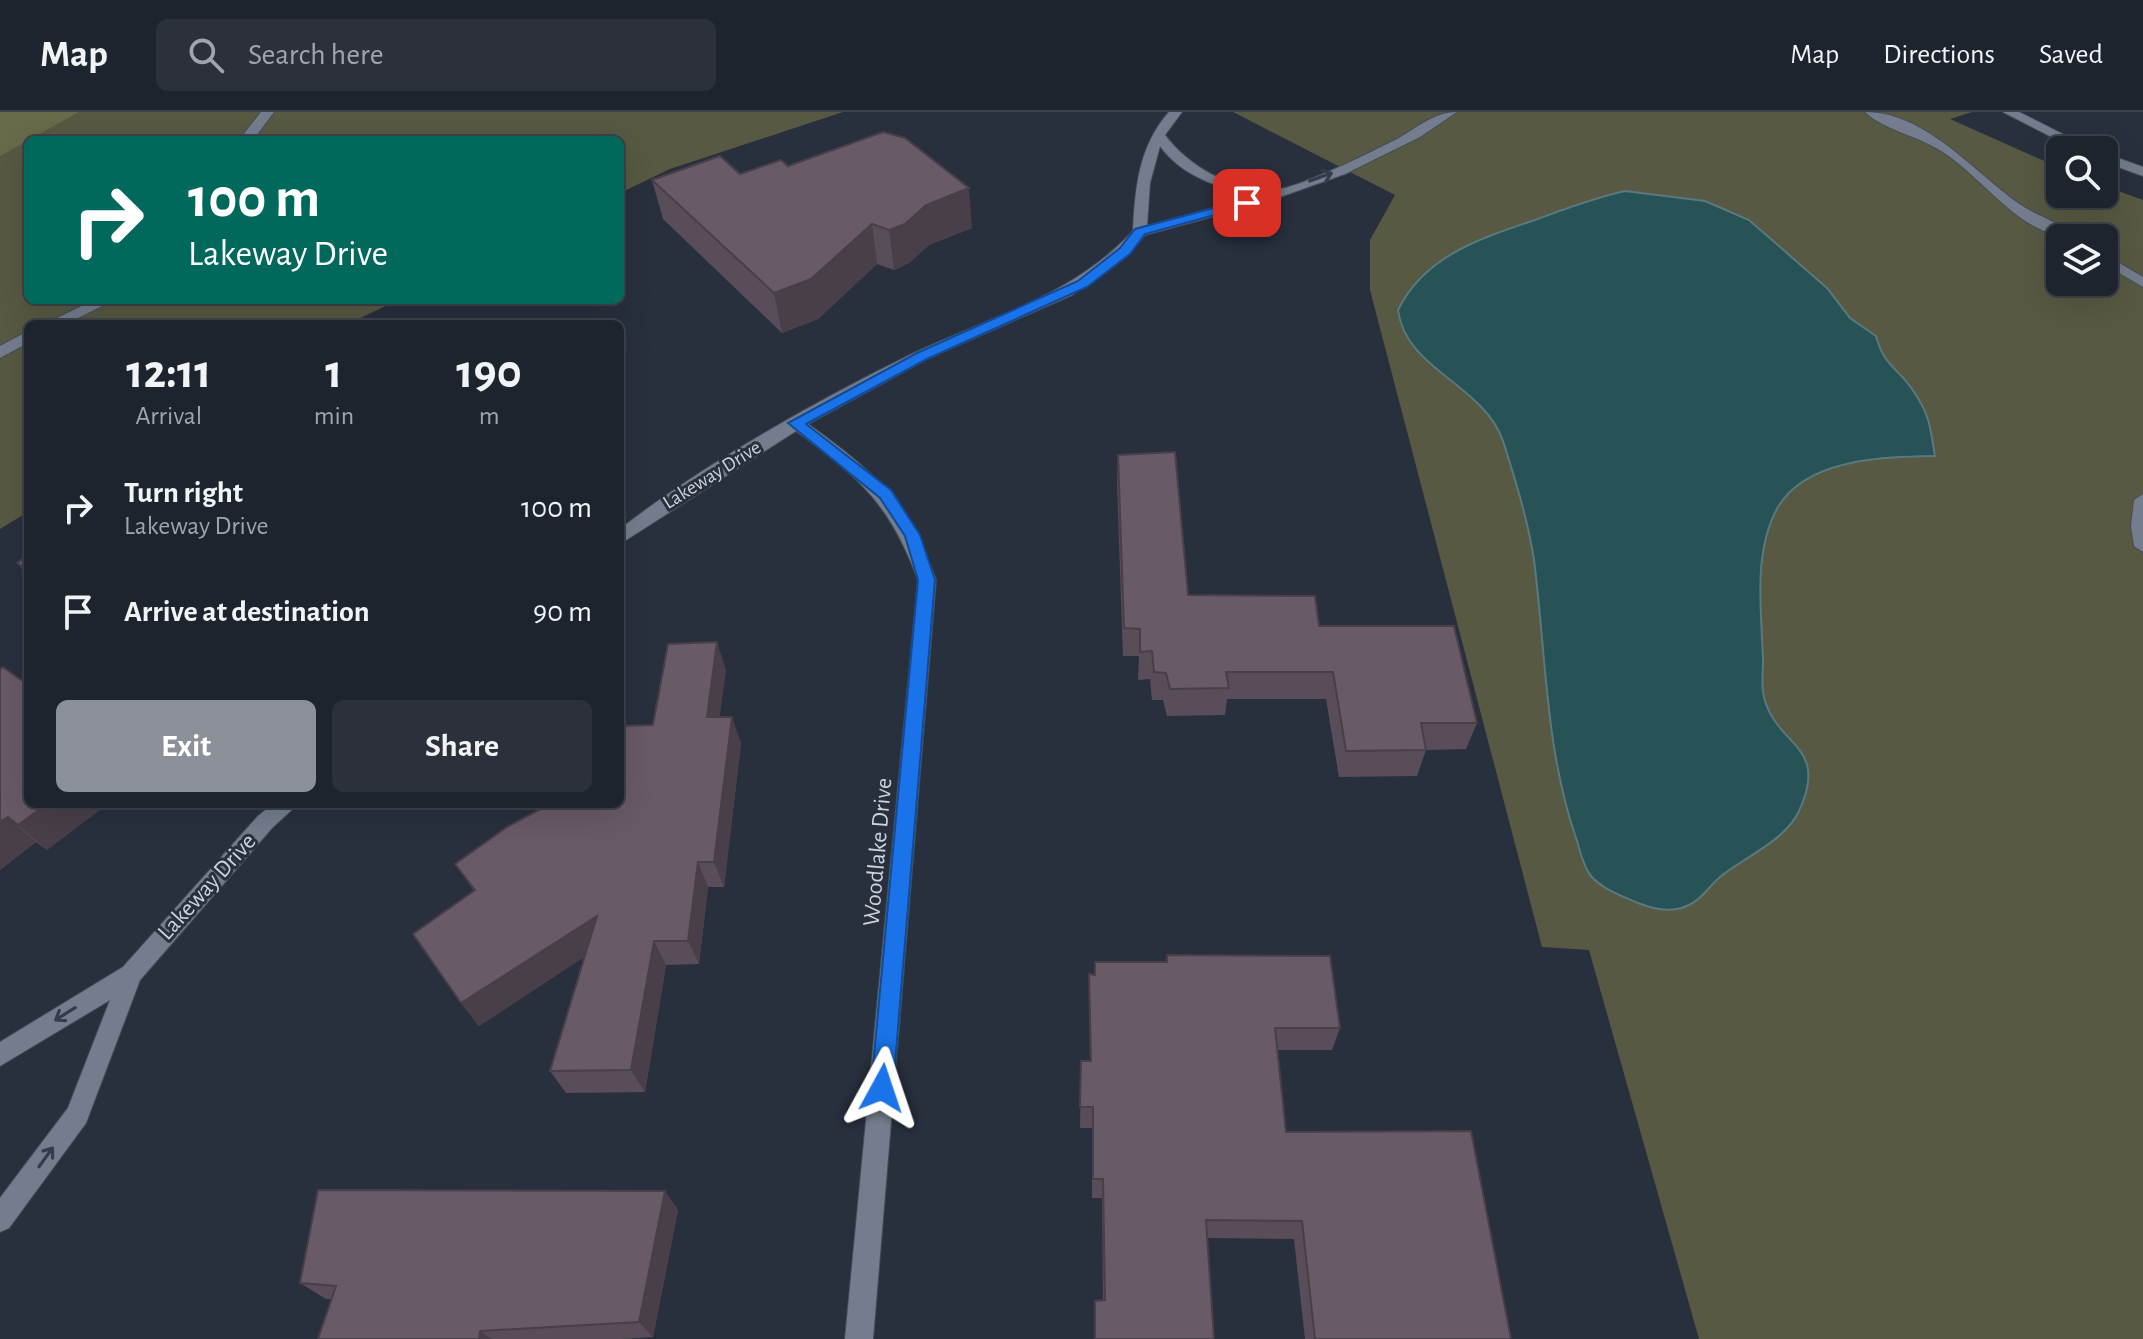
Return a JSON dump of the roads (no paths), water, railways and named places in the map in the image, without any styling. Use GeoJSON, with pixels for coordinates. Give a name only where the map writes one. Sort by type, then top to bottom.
{"type":"FeatureCollection","features":[{"type":"Feature","properties":{"kind":"street"},"geometry":{"type":"LineString","coordinates":[[249,136],[268,112]]}},
{"type":"Feature","properties":{"kind":"street"},"geometry":{"type":"LineString","coordinates":[[1176,112],[1158,135],[1142,178],[1140,232],[1272,194],[1389,150],[1451,112]]}},
{"type":"Feature","properties":{"kind":"street"},"geometry":{"type":"LineString","coordinates":[[1871,112],[1943,146],[2014,207],[2046,225]]}},
{"type":"Feature","properties":{"kind":"street"},"geometry":{"type":"LineString","coordinates":[[2016,113],[2060,136]]}},
{"type":"Feature","properties":{"kind":"street"},"geometry":{"type":"LineString","coordinates":[[1158,135],[1171,156],[1196,174],[1232,187],[1272,194]]}},
{"type":"Feature","properties":{"kind":"street"},"geometry":{"type":"LineString","coordinates":[[2118,162],[2143,172]]}},
{"type":"Feature","properties":{"kind":"street","name":"Lakeway Drive"},"geometry":{"type":"LineString","coordinates":[[624,535],[652,512],[795,423],[922,356],[1083,284],[1125,251],[1140,232]]}},
{"type":"Feature","properties":{"kind":"street"},"geometry":{"type":"LineString","coordinates":[[2118,267],[2143,283]]}},
{"type":"Feature","properties":{"kind":"street"},"geometry":{"type":"LineString","coordinates":[[62,320],[97,304]]}},
{"type":"Feature","properties":{"kind":"street"},"geometry":{"type":"LineString","coordinates":[[0,353],[24,338]]}},
{"type":"Feature","properties":{"kind":"street","name":"Woodlake Drive"},"geometry":{"type":"LineString","coordinates":[[795,423],[886,494],[912,535],[927,580],[859,1339]]}},
{"type":"Feature","properties":{"kind":"street"},"geometry":{"type":"LineString","coordinates":[[2143,500],[2140,512],[2143,546]]}},
{"type":"Feature","properties":{"kind":"street","name":"Lakeway Drive"},"geometry":{"type":"LineString","coordinates":[[0,1055],[131,974],[265,822],[283,808]]}},
{"type":"Feature","properties":{"kind":"street","name":"Lakeway Drive"},"geometry":{"type":"LineString","coordinates":[[0,1219],[77,1115],[131,974]]}}]}
